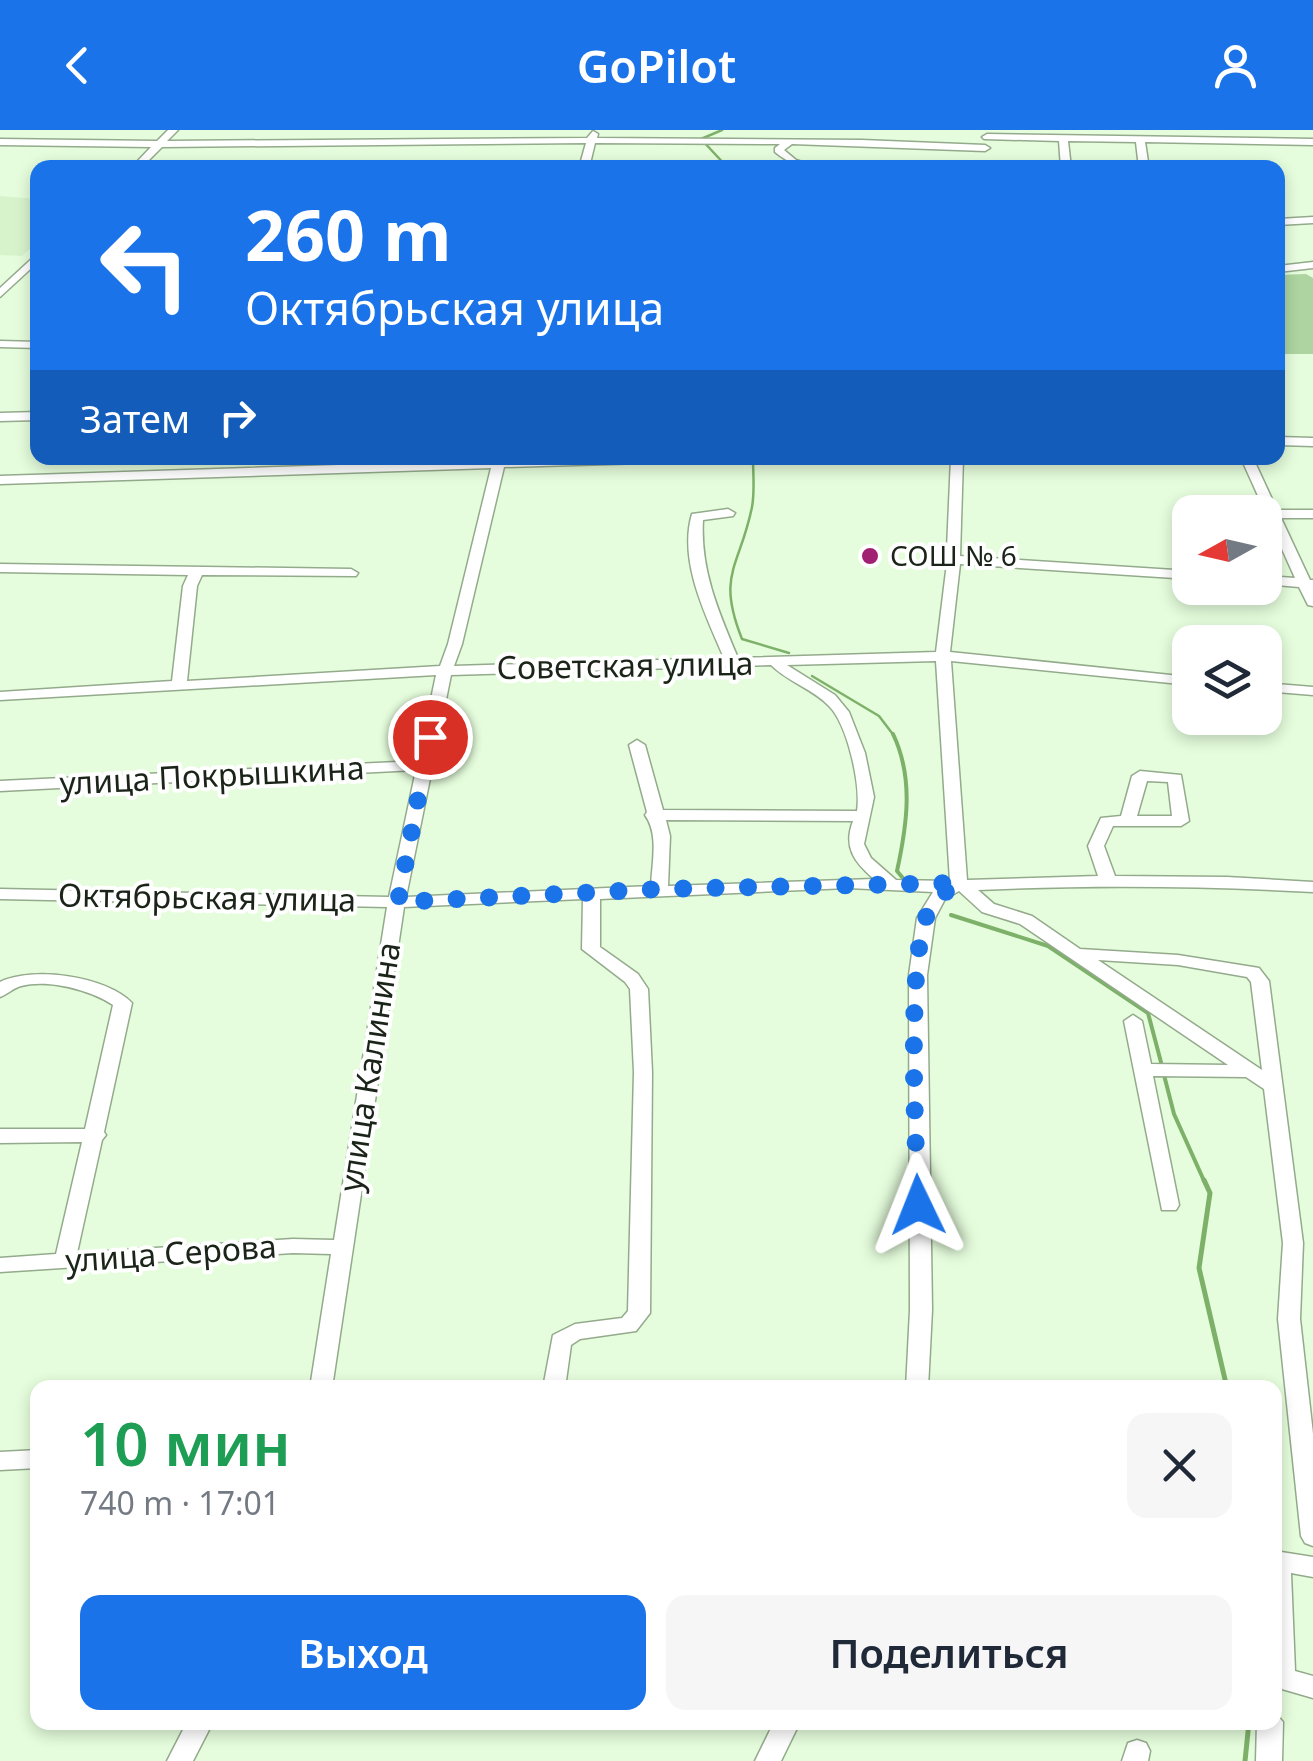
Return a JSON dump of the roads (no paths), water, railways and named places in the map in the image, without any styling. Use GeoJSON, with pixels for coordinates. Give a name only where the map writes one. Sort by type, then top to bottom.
{"type":"FeatureCollection","features":[{"type":"Feature","properties":{"kind":"street"},"geometry":{"type":"LineString","coordinates":[[143,160],[173,130]]}},
{"type":"Feature","properties":{"kind":"street"},"geometry":{"type":"LineString","coordinates":[[340,144],[344,130]]}},
{"type":"Feature","properties":{"kind":"street"},"geometry":{"type":"LineString","coordinates":[[586,160],[594,130]]}},
{"type":"Feature","properties":{"kind":"street"},"geometry":{"type":"LineString","coordinates":[[836,137],[899,146],[1062,138],[1140,140],[1158,135],[1313,142]]}},
{"type":"Feature","properties":{"kind":"street"},"geometry":{"type":"LineString","coordinates":[[0,142],[157,146],[590,142],[701,137],[794,142],[864,140]]}},
{"type":"Feature","properties":{"kind":"street"},"geometry":{"type":"LineString","coordinates":[[1062,138],[1065,160]]}},
{"type":"Feature","properties":{"kind":"street"},"geometry":{"type":"LineString","coordinates":[[1140,140],[1143,160]]}},
{"type":"Feature","properties":{"kind":"street"},"geometry":{"type":"LineString","coordinates":[[790,160],[778,150],[781,144],[794,142]]}},
{"type":"Feature","properties":{"kind":"street"},"geometry":{"type":"LineString","coordinates":[[1285,222],[1313,220]]}},
{"type":"Feature","properties":{"kind":"street"},"geometry":{"type":"LineString","coordinates":[[0,294],[25,267]]}},
{"type":"Feature","properties":{"kind":"street"},"geometry":{"type":"LineString","coordinates":[[1285,267],[1310,269]]}},
{"type":"Feature","properties":{"kind":"street"},"geometry":{"type":"LineString","coordinates":[[0,344],[30,345]]}},
{"type":"Feature","properties":{"kind":"street"},"geometry":{"type":"LineString","coordinates":[[0,417],[30,416]]}},
{"type":"Feature","properties":{"kind":"street"},"geometry":{"type":"LineString","coordinates":[[1285,441],[1313,442]]}},
{"type":"Feature","properties":{"kind":"street"},"geometry":{"type":"LineString","coordinates":[[0,480],[415,465]]}},
{"type":"Feature","properties":{"kind":"street","name":"улица Калинина"},"geometry":{"type":"LineString","coordinates":[[322,1380],[398,902],[446,670],[497,465]]}},
{"type":"Feature","properties":{"kind":"street"},"geometry":{"type":"LineString","coordinates":[[958,465],[954,560],[944,656],[959,883],[988,908],[1026,920],[1080,954],[1274,1087]]}},
{"type":"Feature","properties":{"kind":"street"},"geometry":{"type":"LineString","coordinates":[[1250,465],[1264,495]]}},
{"type":"Feature","properties":{"kind":"street"},"geometry":{"type":"LineString","coordinates":[[728,513],[697,517],[695,534],[706,603],[734,664]]}},
{"type":"Feature","properties":{"kind":"street"},"geometry":{"type":"LineString","coordinates":[[1282,514],[1313,514]]}},
{"type":"Feature","properties":{"kind":"street"},"geometry":{"type":"LineString","coordinates":[[1282,532],[1309,584],[1313,602]]}},
{"type":"Feature","properties":{"kind":"street"},"geometry":{"type":"LineString","coordinates":[[954,560],[1172,573]]}},
{"type":"Feature","properties":{"kind":"street"},"geometry":{"type":"LineString","coordinates":[[0,568],[351,573]]}},
{"type":"Feature","properties":{"kind":"street"},"geometry":{"type":"LineString","coordinates":[[179,686],[190,586],[196,570]]}},
{"type":"Feature","properties":{"kind":"street"},"geometry":{"type":"LineString","coordinates":[[1282,582],[1309,584]]}},
{"type":"Feature","properties":{"kind":"street","name":"Советская улица"},"geometry":{"type":"LineString","coordinates":[[0,696],[446,670],[944,656],[1172,679]]}},
{"type":"Feature","properties":{"kind":"street"},"geometry":{"type":"LineString","coordinates":[[778,663],[838,706],[864,773],[853,819],[862,858],[891,885]]}},
{"type":"Feature","properties":{"kind":"street"},"geometry":{"type":"LineString","coordinates":[[1282,688],[1313,691]]}},
{"type":"Feature","properties":{"kind":"street"},"geometry":{"type":"LineString","coordinates":[[637,745],[653,815],[662,836],[659,889]]}},
{"type":"Feature","properties":{"kind":"street","name":"улица Покрышкина"},"geometry":{"type":"LineString","coordinates":[[0,786],[425,766]]}},
{"type":"Feature","properties":{"kind":"street"},"geometry":{"type":"LineString","coordinates":[[653,815],[853,819]]}},
{"type":"Feature","properties":{"kind":"street"},"geometry":{"type":"LineString","coordinates":[[1108,881],[1096,846],[1107,821],[1128,821]]}},
{"type":"Feature","properties":{"kind":"street","name":"Октябрьская улица"},"geometry":{"type":"LineString","coordinates":[[0,894],[398,902],[659,889],[959,883],[1108,881],[1313,887]]}},
{"type":"Feature","properties":{"kind":"street"},"geometry":{"type":"LineString","coordinates":[[917,1380],[921,1310],[916,1136],[918,976],[926,918],[938,896],[959,883]]}},
{"type":"Feature","properties":{"kind":"street"},"geometry":{"type":"LineString","coordinates":[[1017,885],[1030,901],[1026,920]]}},
{"type":"Feature","properties":{"kind":"street"},"geometry":{"type":"LineString","coordinates":[[555,1380],[561,1341],[575,1332],[628,1325],[639,1313],[643,1072],[639,989],[632,978],[592,949],[592,892]]}},
{"type":"Feature","properties":{"kind":"street"},"geometry":{"type":"LineString","coordinates":[[1080,954],[1226,966],[1254,972],[1260,981],[1293,1242],[1289,1319],[1313,1536]]}},
{"type":"Feature","properties":{"kind":"street"},"geometry":{"type":"LineString","coordinates":[[0,991],[13,980],[52,980],[110,995],[123,1003],[65,1261]]}},
{"type":"Feature","properties":{"kind":"street"},"geometry":{"type":"LineString","coordinates":[[1133,1021],[1146,1070],[1169,1204]]}},
{"type":"Feature","properties":{"kind":"street"},"geometry":{"type":"LineString","coordinates":[[1146,1070],[1248,1070]]}},
{"type":"Feature","properties":{"kind":"street"},"geometry":{"type":"LineString","coordinates":[[0,1136],[96,1136]]}},
{"type":"Feature","properties":{"kind":"street","name":"улица Серова"},"geometry":{"type":"LineString","coordinates":[[0,1265],[293,1246],[343,1247]]}},
{"type":"Feature","properties":{"kind":"street"},"geometry":{"type":"LineString","coordinates":[[0,1462],[30,1460]]}},
{"type":"Feature","properties":{"kind":"street"},"geometry":{"type":"LineString","coordinates":[[1282,1562],[1313,1567]]}},
{"type":"Feature","properties":{"kind":"street"},"geometry":{"type":"LineString","coordinates":[[1282,1684],[1313,1687]]}},
{"type":"Feature","properties":{"kind":"street"},"geometry":{"type":"LineString","coordinates":[[180,1761],[196,1730]]}},
{"type":"Feature","properties":{"kind":"street"},"geometry":{"type":"LineString","coordinates":[[768,1761],[782,1730]]}},
{"type":"Feature","properties":{"kind":"street"},"geometry":{"type":"LineString","coordinates":[[1269,1761],[1270,1730]]}},
{"type":"Feature","properties":{"kind":"waterway"},"geometry":{"type":"LineString","coordinates":[[721,160],[701,139],[722,130]]}},
{"type":"Feature","properties":{"kind":"waterway"},"geometry":{"type":"LineString","coordinates":[[753,465],[752,507],[731,584],[734,617],[742,639],[789,653]]}},
{"type":"Feature","properties":{"kind":"waterway"},"geometry":{"type":"LineString","coordinates":[[812,676],[879,716],[893,735]]}},
{"type":"Feature","properties":{"kind":"waterway"},"geometry":{"type":"LineString","coordinates":[[893,735],[906,785],[906,819],[897,871],[902,877]]}},
{"type":"Feature","properties":{"kind":"waterway"},"geometry":{"type":"LineString","coordinates":[[951,915],[1048,946],[1148,1013],[1162,1066]]}},
{"type":"Feature","properties":{"kind":"waterway"},"geometry":{"type":"LineString","coordinates":[[1164,1075],[1174,1114],[1205,1183]]}},
{"type":"Feature","properties":{"kind":"waterway"},"geometry":{"type":"LineString","coordinates":[[1204,1180],[1210,1193],[1199,1268],[1225,1380]]}},
{"type":"Feature","properties":{"kind":"waterway"},"geometry":{"type":"LineString","coordinates":[[1245,1761],[1248,1730]]}},
{"type":"Feature","properties":{"kind":"place","name":"СОШ № 6"},"geometry":{"type":"Point","coordinates":[870,556]}}]}
